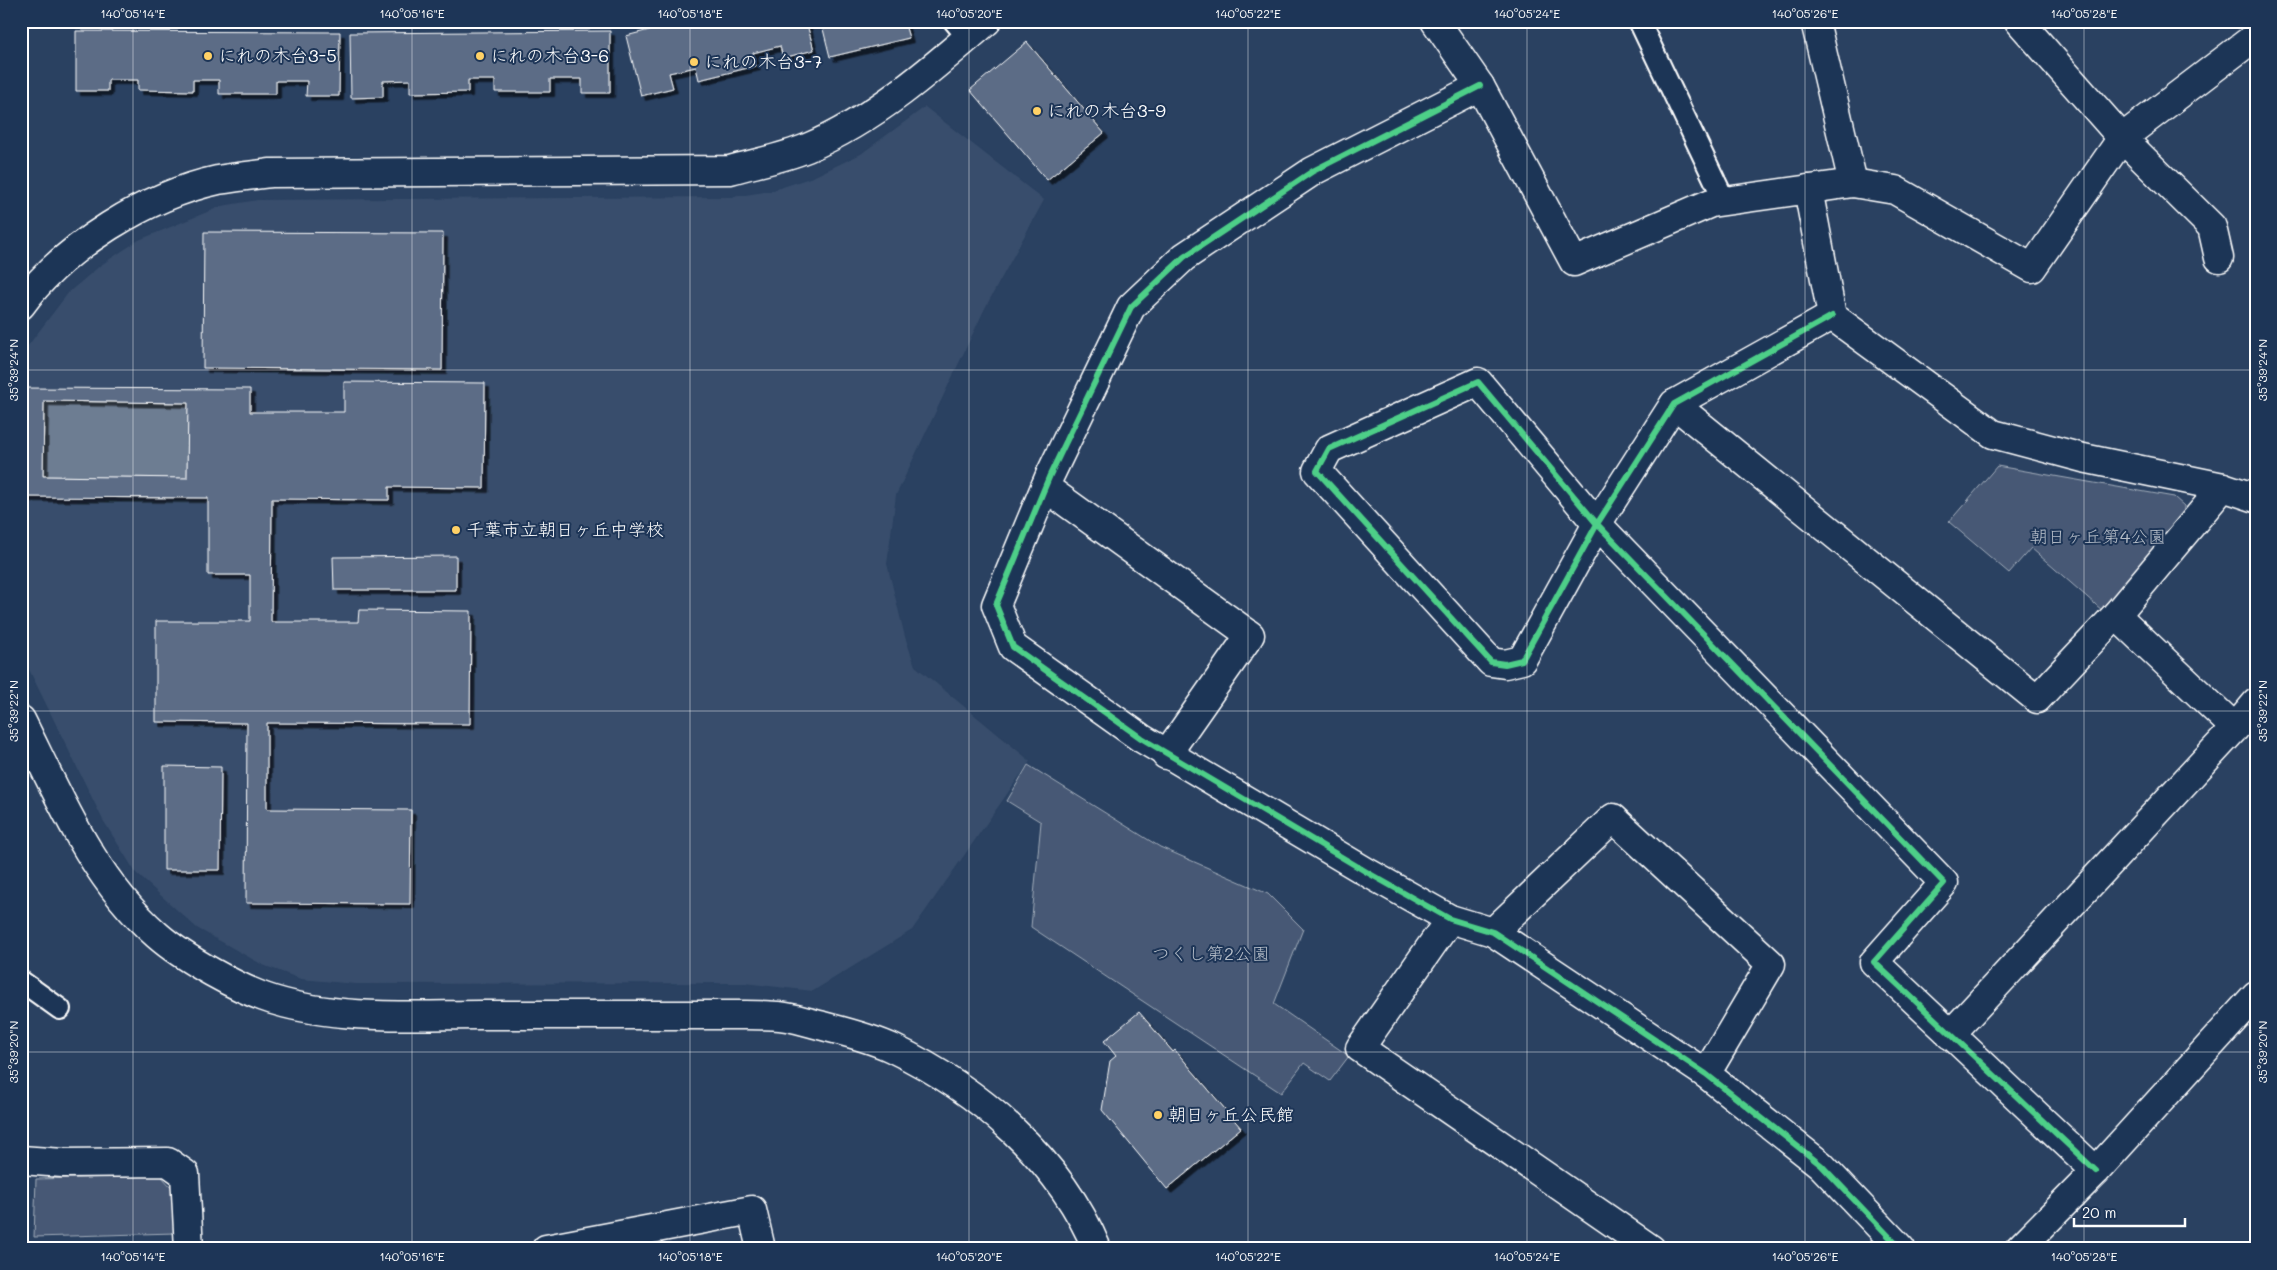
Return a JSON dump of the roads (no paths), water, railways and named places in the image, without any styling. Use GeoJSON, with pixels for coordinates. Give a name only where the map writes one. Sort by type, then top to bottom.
{"type":"FeatureCollection","features":[{"type":"Feature","properties":{"kind":"street"},"geometry":{"type":"LineString","coordinates":[[1435,21],[1480,86],[1574,262],[1711,203],[1853,183],[1895,190],[2032,268],[2122,138],[2256,36],[2244,21]]}},
{"type":"Feature","properties":{"kind":"street"},"geometry":{"type":"LineString","coordinates":[[1815,21],[1853,183]]}},
{"type":"Feature","properties":{"kind":"street"},"geometry":{"type":"LineString","coordinates":[[2019,21],[2122,138],[2212,227],[2219,258]]}},
{"type":"Feature","properties":{"kind":"street"},"geometry":{"type":"LineString","coordinates":[[21,305],[31,291],[59,264],[96,235],[132,213],[169,197],[217,181],[272,173],[730,170],[806,149],[839,133],[880,109],[970,27]]}},
{"type":"Feature","properties":{"kind":"street"},"geometry":{"type":"LineString","coordinates":[[1480,86],[1313,171],[1184,257],[1131,307],[1045,487],[996,605],[1013,646],[1166,755],[1450,919],[1493,932],[1706,1074],[1822,1165],[1901,1249]]}},
{"type":"Feature","properties":{"kind":"street"},"geometry":{"type":"LineString","coordinates":[[1808,189],[1832,316],[1993,434],[2083,458],[2223,487],[2256,498]]}},
{"type":"Feature","properties":{"kind":"street"},"geometry":{"type":"LineString","coordinates":[[1832,316],[1674,404],[1597,524],[1522,660],[1505,664],[1491,662],[1317,471],[1329,449],[1478,382],[1597,524],[1944,882],[1874,962],[2096,1171]]}},
{"type":"Feature","properties":{"kind":"street"},"geometry":{"type":"LineString","coordinates":[[1674,404],[2037,699],[2116,615],[2223,487]]}},
{"type":"Feature","properties":{"kind":"street"},"geometry":{"type":"LineString","coordinates":[[1045,487],[1250,636],[1166,755]]}},
{"type":"Feature","properties":{"kind":"street"},"geometry":{"type":"LineString","coordinates":[[2116,615],[2235,728]]}},
{"type":"Feature","properties":{"kind":"street"},"geometry":{"type":"LineString","coordinates":[[1950,1035],[2235,728],[2256,703]]}},
{"type":"Feature","properties":{"kind":"street"},"geometry":{"type":"LineString","coordinates":[[21,720],[82,843],[118,895],[157,935],[211,972],[273,1000],[343,1014],[744,1015],[787,1017],[838,1030],[890,1047],[939,1073],[989,1108],[1028,1145],[1059,1184],[1097,1249]]}},
{"type":"Feature","properties":{"kind":"street"},"geometry":{"type":"LineString","coordinates":[[1493,932],[1613,818],[1771,964],[1706,1074]]}},
{"type":"Feature","properties":{"kind":"street"},"geometry":{"type":"LineString","coordinates":[[1450,919],[1360,1048],[1651,1249]]}},
{"type":"Feature","properties":{"kind":"street"},"geometry":{"type":"LineString","coordinates":[[2019,1249],[2096,1171],[2256,995]]}},
{"type":"Feature","properties":{"kind":"street"},"geometry":{"type":"LineString","coordinates":[[21,1160],[63,1163],[168,1162],[185,1174],[190,1249]]}},
{"type":"Feature","properties":{"kind":"street"},"geometry":{"type":"LineString","coordinates":[[546,1249],[653,1239],[752,1210],[760,1249]]}},
{"type":"Feature","properties":{"kind":"lane"},"geometry":{"type":"LineString","coordinates":[[1639,21],[1725,202]]}},
{"type":"Feature","properties":{"kind":"lane"},"geometry":{"type":"LineString","coordinates":[[21,980],[60,1009]]}},
{"type":"Feature","properties":{"kind":"place","name":"にれの木台3-5"},"geometry":{"type":"Point","coordinates":[208,56]}},
{"type":"Feature","properties":{"kind":"place","name":"にれの木台3-6"},"geometry":{"type":"Point","coordinates":[480,56]}},
{"type":"Feature","properties":{"kind":"place","name":"にれの木台3-7"},"geometry":{"type":"Point","coordinates":[694,62]}},
{"type":"Feature","properties":{"kind":"place","name":"にれの木台3-9"},"geometry":{"type":"Point","coordinates":[1037,111]}},
{"type":"Feature","properties":{"kind":"place","name":"千葉市立朝日ヶ丘中学校"},"geometry":{"type":"Point","coordinates":[456,530]}},
{"type":"Feature","properties":{"kind":"place","name":"朝日ヶ丘公民館"},"geometry":{"type":"Point","coordinates":[1158,1115]}},
{"type":"Feature","properties":{"kind":"park label","name":"朝日ヶ丘第4公園"},"geometry":{"type":"Point","coordinates":[2098,537]}},
{"type":"Feature","properties":{"kind":"park label","name":"つくし第2公園"},"geometry":{"type":"Point","coordinates":[1211,954]}}]}
